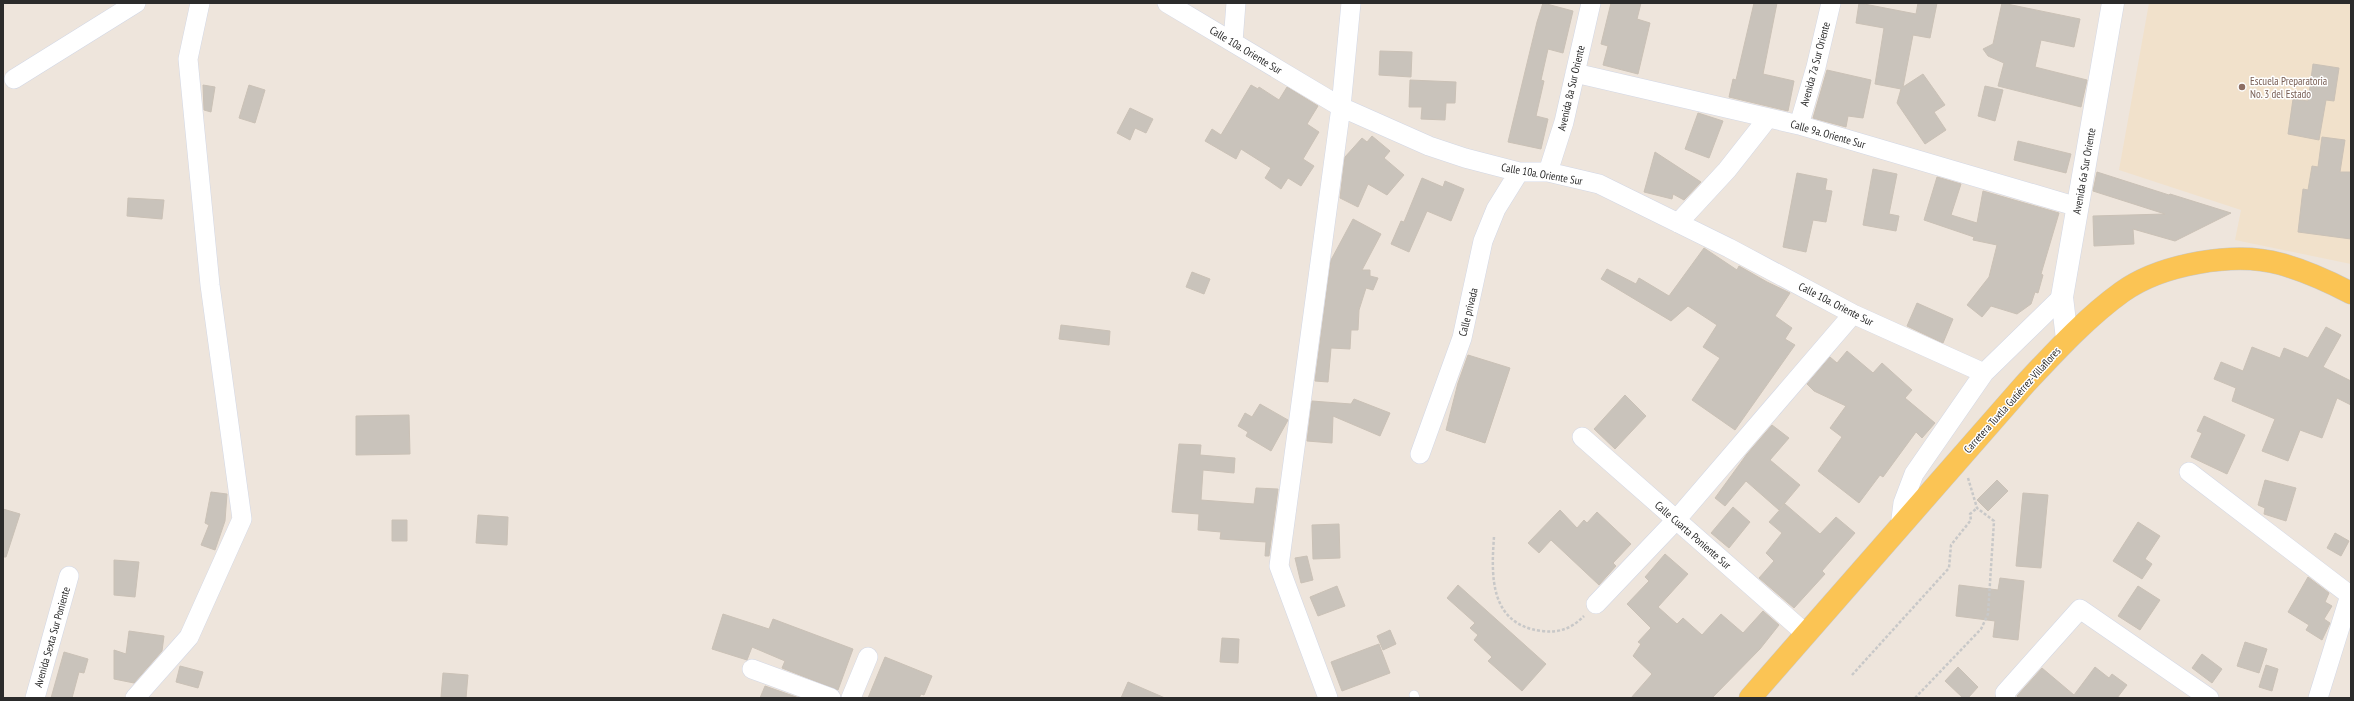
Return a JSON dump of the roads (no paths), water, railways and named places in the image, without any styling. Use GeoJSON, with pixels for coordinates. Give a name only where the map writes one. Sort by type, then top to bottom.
{"type":"FeatureCollection","features":[{"type":"Feature","properties":{"kind":"main road","name":"Carretera Tuxtla Gutiérrez-Villaflores"},"geometry":{"type":"LineString","coordinates":[[1750,698],[1805,633],[1961,456],[2067,339],[2122,292],[2172,268],[2208,260],[2247,260],[2280,263],[2314,274],[2351,293]]}},
{"type":"Feature","properties":{"kind":"street"},"geometry":{"type":"LineString","coordinates":[[14,79],[136,3]]}},
{"type":"Feature","properties":{"kind":"street"},"geometry":{"type":"LineString","coordinates":[[135,698],[189,637],[242,519],[210,285],[188,59],[200,3]]}},
{"type":"Feature","properties":{"kind":"street","name":"Calle 10a. Oriente Sur"},"geometry":{"type":"LineString","coordinates":[[1167,3],[1341,107],[1429,146],[1519,172],[1548,172],[1599,184],[1678,223],[1853,314],[1984,373]]}},
{"type":"Feature","properties":{"kind":"street"},"geometry":{"type":"LineString","coordinates":[[1233,42],[1236,3]]}},
{"type":"Feature","properties":{"kind":"street"},"geometry":{"type":"LineString","coordinates":[[1328,698],[1279,566],[1341,107],[1351,3]]}},
{"type":"Feature","properties":{"kind":"street","name":"Avenida 8a Sur Oriente"},"geometry":{"type":"LineString","coordinates":[[1548,172],[1564,122],[1591,3]]}},
{"type":"Feature","properties":{"kind":"street","name":"Avenida 7a Sur Oriente"},"geometry":{"type":"LineString","coordinates":[[1799,124],[1816,67],[1831,3]]}},
{"type":"Feature","properties":{"kind":"street","name":"Avenida 6a Sur Oriente"},"geometry":{"type":"LineString","coordinates":[[2067,339],[2062,297],[2114,3]]}},
{"type":"Feature","properties":{"kind":"street","name":"Calle 9a. Oriente Sur"},"geometry":{"type":"LineString","coordinates":[[1575,73],[1799,124],[2078,207]]}},
{"type":"Feature","properties":{"kind":"street"},"geometry":{"type":"LineString","coordinates":[[1678,223],[1727,170],[1768,118]]}},
{"type":"Feature","properties":{"kind":"street","name":"Calle privada"},"geometry":{"type":"LineString","coordinates":[[1420,454],[1462,338],[1483,241],[1496,209],[1519,172]]}},
{"type":"Feature","properties":{"kind":"street"},"geometry":{"type":"LineString","coordinates":[[1900,527],[1903,503],[1914,474],[1984,373],[2062,297]]}},
{"type":"Feature","properties":{"kind":"street"},"geometry":{"type":"LineString","coordinates":[[1596,604],[1676,520],[1853,314]]}},
{"type":"Feature","properties":{"kind":"street","name":"Calle Cuarta Poniente Sur"},"geometry":{"type":"LineString","coordinates":[[1582,437],[1805,633]]}},
{"type":"Feature","properties":{"kind":"street"},"geometry":{"type":"LineString","coordinates":[[2189,472],[2350,596],[2318,698]]}},
{"type":"Feature","properties":{"kind":"street","name":"Avenida Sexta Sur Poniente"},"geometry":{"type":"LineString","coordinates":[[35,698],[70,576]]}},
{"type":"Feature","properties":{"kind":"street"},"geometry":{"type":"LineString","coordinates":[[2006,698],[2005,693],[2080,609],[2208,698]]}},
{"type":"Feature","properties":{"kind":"street"},"geometry":{"type":"LineString","coordinates":[[852,698],[868,657]]}},
{"type":"Feature","properties":{"kind":"street"},"geometry":{"type":"LineString","coordinates":[[752,669],[831,698]]}},
{"type":"Feature","properties":{"kind":"place","name":"Escuela Preparatoria No. 3 del Estado"},"geometry":{"type":"Point","coordinates":[2242,87]}}]}
